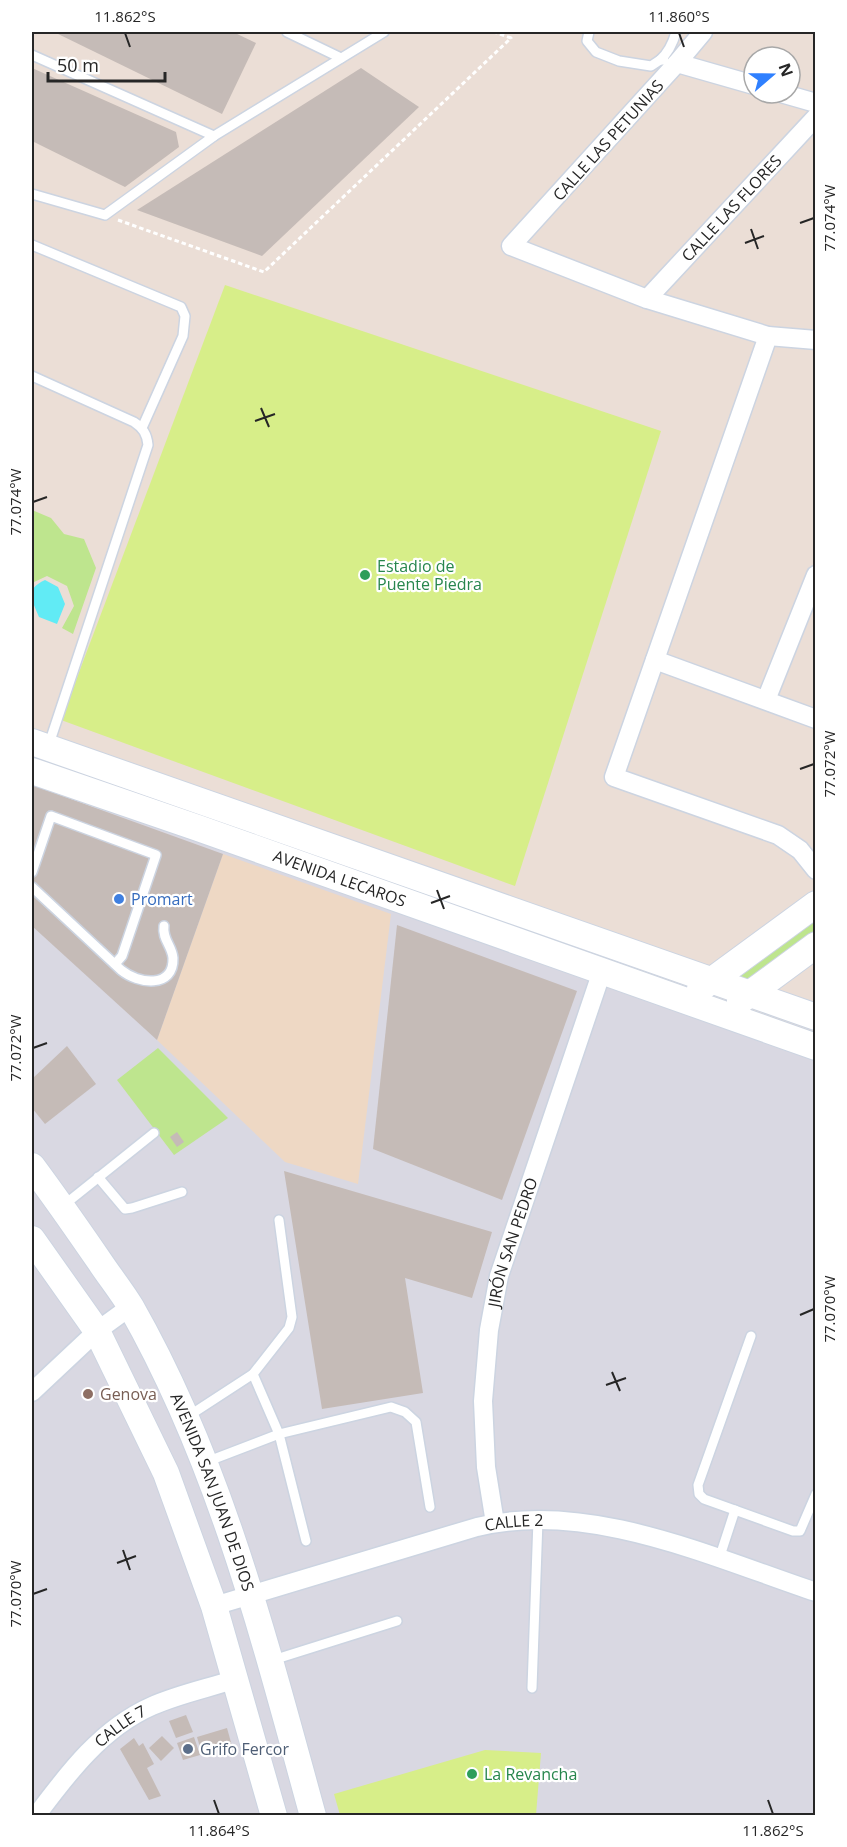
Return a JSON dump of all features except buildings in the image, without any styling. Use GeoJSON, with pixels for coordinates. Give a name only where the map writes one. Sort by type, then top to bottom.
{"type":"FeatureCollection","features":[{"type":"Feature","properties":{"kind":"main road","name":"AVENIDA LECAROS"},"geometry":{"type":"LineString","coordinates":[[40,745],[816,1017]]}},
{"type":"Feature","properties":{"kind":"main road","name":"AVENIDA LECAROS"},"geometry":{"type":"LineString","coordinates":[[32,771],[196,831],[816,1047]]}},
{"type":"Feature","properties":{"kind":"main road"},"geometry":{"type":"LineString","coordinates":[[687,1001],[710,981],[816,904]]}},
{"type":"Feature","properties":{"kind":"main road"},"geometry":{"type":"LineString","coordinates":[[723,1014],[816,945]]}},
{"type":"Feature","properties":{"kind":"main road","name":"AVENIDA SAN JUAN DE DIOS"},"geometry":{"type":"LineString","coordinates":[[32,1166],[62,1206],[130,1307],[185,1418],[204,1463],[250,1594],[314,1815]]}},
{"type":"Feature","properties":{"kind":"main road"},"geometry":{"type":"LineString","coordinates":[[32,1239],[97,1331],[166,1473],[214,1605],[274,1815]]}},
{"type":"Feature","properties":{"kind":"main road"},"geometry":{"type":"LineString","coordinates":[[228,1650],[267,1650]]}},
{"type":"Feature","properties":{"kind":"street","name":"CALLE LAS PETUNIAS"},"geometry":{"type":"LineString","coordinates":[[646,299],[511,246],[669,62],[703,32]]}},
{"type":"Feature","properties":{"kind":"street"},"geometry":{"type":"LineString","coordinates":[[669,62],[742,83]]}},
{"type":"Feature","properties":{"kind":"street","name":"CALLE LAS FLORES"},"geometry":{"type":"LineString","coordinates":[[646,299],[816,117]]}},
{"type":"Feature","properties":{"kind":"street"},"geometry":{"type":"LineString","coordinates":[[646,299],[768,336],[816,340]]}},
{"type":"Feature","properties":{"kind":"street"},"geometry":{"type":"LineString","coordinates":[[768,336],[614,777],[778,835],[800,850],[816,870]]}},
{"type":"Feature","properties":{"kind":"street"},"geometry":{"type":"LineString","coordinates":[[766,700],[812,597],[816,575]]}},
{"type":"Feature","properties":{"kind":"street"},"geometry":{"type":"LineString","coordinates":[[655,660],[816,719]]}},
{"type":"Feature","properties":{"kind":"street","name":"JIRÓN SAN PEDRO"},"geometry":{"type":"LineString","coordinates":[[495,1522],[486,1467],[483,1401],[489,1330],[499,1276],[602,971]]}},
{"type":"Feature","properties":{"kind":"street"},"geometry":{"type":"LineString","coordinates":[[32,1392],[97,1331],[130,1307]]}},
{"type":"Feature","properties":{"kind":"street","name":"CALLE 2"},"geometry":{"type":"LineString","coordinates":[[214,1605],[495,1522],[538,1520],[590,1523],[625,1529],[816,1593]]}},
{"type":"Feature","properties":{"kind":"street","name":"CALLE 7"},"geometry":{"type":"LineString","coordinates":[[36,1815],[66,1775],[121,1724],[154,1705],[236,1679]]}},
{"type":"Feature","properties":{"kind":"lane"},"geometry":{"type":"LineString","coordinates":[[287,32],[341,58]]}},
{"type":"Feature","properties":{"kind":"lane"},"geometry":{"type":"LineString","coordinates":[[32,194],[105,215],[214,136],[384,32]]}},
{"type":"Feature","properties":{"kind":"lane"},"geometry":{"type":"LineString","coordinates":[[589,32],[586,41],[596,52],[619,61],[642,66],[669,62],[666,55],[676,32]]}},
{"type":"Feature","properties":{"kind":"lane"},"geometry":{"type":"LineString","coordinates":[[32,55],[214,136]]}},
{"type":"Feature","properties":{"kind":"lane"},"geometry":{"type":"LineString","coordinates":[[32,245],[182,307],[185,316],[183,336],[142,428]]}},
{"type":"Feature","properties":{"kind":"lane"},"geometry":{"type":"LineString","coordinates":[[32,376],[134,422],[142,428],[148,445],[40,745]]}},
{"type":"Feature","properties":{"kind":"lane"},"geometry":{"type":"LineString","coordinates":[[32,872],[51,816],[156,855],[118,967]]}},
{"type":"Feature","properties":{"kind":"lane"},"geometry":{"type":"LineString","coordinates":[[32,887],[118,967],[137,980],[150,982],[164,977],[169,972],[173,957],[164,934],[164,926]]}},
{"type":"Feature","properties":{"kind":"lane"},"geometry":{"type":"LineString","coordinates":[[62,1206],[154,1133]]}},
{"type":"Feature","properties":{"kind":"lane"},"geometry":{"type":"LineString","coordinates":[[98,1177],[125,1209],[182,1192]]}},
{"type":"Feature","properties":{"kind":"lane"},"geometry":{"type":"LineString","coordinates":[[185,1418],[253,1374],[289,1328],[292,1317],[279,1220]]}},
{"type":"Feature","properties":{"kind":"lane"},"geometry":{"type":"LineString","coordinates":[[751,1336],[698,1485],[699,1494],[704,1499],[793,1531],[800,1531],[816,1494]]}},
{"type":"Feature","properties":{"kind":"lane"},"geometry":{"type":"LineString","coordinates":[[253,1374],[279,1434],[306,1541]]}},
{"type":"Feature","properties":{"kind":"lane"},"geometry":{"type":"LineString","coordinates":[[204,1463],[279,1434],[391,1407],[405,1412],[416,1422],[430,1507]]}},
{"type":"Feature","properties":{"kind":"lane"},"geometry":{"type":"LineString","coordinates":[[719,1559],[735,1510]]}},
{"type":"Feature","properties":{"kind":"lane"},"geometry":{"type":"LineString","coordinates":[[532,1688],[538,1520]]}},
{"type":"Feature","properties":{"kind":"lane"},"geometry":{"type":"LineString","coordinates":[[267,1650],[397,1621]]}},
{"type":"Feature","properties":{"kind":"path"},"geometry":{"type":"LineString","coordinates":[[105,215],[264,273],[511,38],[495,32]]}},
{"type":"Feature","properties":{"kind":"shaded area"},"geometry":{"type":"Polygon","coordinates":[[[32,754],[815,1033],[815,1815],[32,1815],[32,754]]]}},
{"type":"Feature","properties":{"kind":"shaded area"},"geometry":{"type":"Polygon","coordinates":[[[223,854],[391,914],[358,1184],[285,1162],[157,1040],[223,854]]]}},
{"type":"Feature","properties":{"kind":"green space","name":"Estadio de Puente Piedra"},"geometry":{"type":"Polygon","coordinates":[[[225,285],[661,431],[515,886],[61,720],[225,285]]]}},
{"type":"Feature","properties":{"kind":"green space"},"geometry":{"type":"Polygon","coordinates":[[[32,510],[51,518],[64,534],[84,539],[96,568],[73,634],[62,628],[74,606],[67,586],[47,576],[32,583],[32,510]]]}},
{"type":"Feature","properties":{"kind":"green space"},"geometry":{"type":"Polygon","coordinates":[[[815,907],[815,942],[747,990],[716,980],[815,907]]]}},
{"type":"Feature","properties":{"kind":"green space"},"geometry":{"type":"Polygon","coordinates":[[[158,1048],[228,1118],[174,1155],[117,1080],[158,1048]]]}},
{"type":"Feature","properties":{"kind":"green space","name":"La Revancha"},"geometry":{"type":"Polygon","coordinates":[[[485,1750],[541,1753],[536,1815],[340,1815],[334,1794],[485,1750]]]}},
{"type":"Feature","properties":{"kind":"water"},"geometry":{"type":"Polygon","coordinates":[[[45,580],[58,587],[65,604],[57,624],[39,617],[32,600],[34,587],[45,580]]]}},
{"type":"Feature","properties":{"kind":"place","name":"Estadio de Puente Piedra"},"geometry":{"type":"Point","coordinates":[365,575]}},
{"type":"Feature","properties":{"kind":"place","name":"Promart"},"geometry":{"type":"Point","coordinates":[119,899]}},
{"type":"Feature","properties":{"kind":"place","name":"Genova"},"geometry":{"type":"Point","coordinates":[88,1394]}},
{"type":"Feature","properties":{"kind":"place","name":"Grifo Fercor"},"geometry":{"type":"Point","coordinates":[188,1749]}},
{"type":"Feature","properties":{"kind":"place","name":"La Revancha"},"geometry":{"type":"Point","coordinates":[472,1774]}}]}
